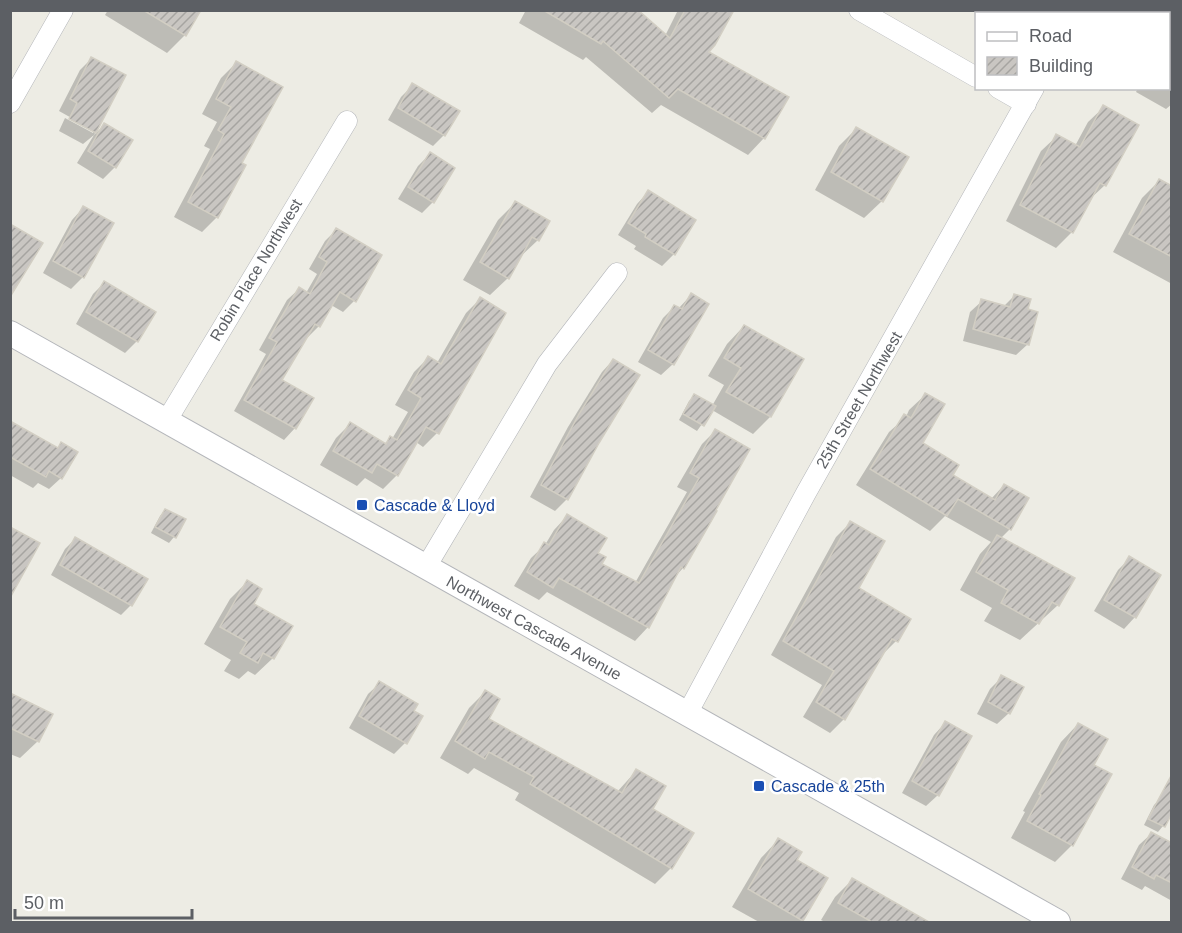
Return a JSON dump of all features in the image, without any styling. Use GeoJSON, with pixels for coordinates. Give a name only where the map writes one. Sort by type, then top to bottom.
{"type":"FeatureCollection","features":[{"type":"Feature","properties":{"kind":"street"},"geometry":{"type":"LineString","coordinates":[[10,103],[63,10]]}},
{"type":"Feature","properties":{"kind":"street"},"geometry":{"type":"LineString","coordinates":[[859,10],[975,76]]}},
{"type":"Feature","properties":{"kind":"street"},"geometry":{"type":"LineString","coordinates":[[1006,90],[1030,96]]}},
{"type":"Feature","properties":{"kind":"street","name":"25th Street Northwest"},"geometry":{"type":"LineString","coordinates":[[687,714],[806,493],[1030,96]]}},
{"type":"Feature","properties":{"kind":"street","name":"Robin Place Northwest"},"geometry":{"type":"LineString","coordinates":[[167,420],[347,121]]}},
{"type":"Feature","properties":{"kind":"street"},"geometry":{"type":"LineString","coordinates":[[426,567],[547,364],[617,273]]}},
{"type":"Feature","properties":{"kind":"street","name":"Northwest Cascade Avenue"},"geometry":{"type":"LineString","coordinates":[[10,333],[1058,922]]}},
{"type":"Feature","properties":{"kind":"building"},"geometry":{"type":"Polygon","coordinates":[[[143,10],[201,10],[186,36],[143,10]]]}},
{"type":"Feature","properties":{"kind":"building"},"geometry":{"type":"Polygon","coordinates":[[[543,10],[638,10],[670,38],[685,10],[734,10],[709,52],[789,97],[765,139],[678,89],[669,98],[603,41],[601,44],[543,10]]]}},
{"type":"Feature","properties":{"kind":"building"},"geometry":{"type":"Polygon","coordinates":[[[91,57],[126,75],[96,133],[69,119],[77,103],[70,99],[91,57]]]}},
{"type":"Feature","properties":{"kind":"building"},"geometry":{"type":"Polygon","coordinates":[[[236,61],[283,87],[242,163],[246,165],[218,218],[188,202],[224,134],[218,130],[231,107],[216,99],[236,61]]]}},
{"type":"Feature","properties":{"kind":"building"},"geometry":{"type":"Polygon","coordinates":[[[412,83],[460,111],[445,136],[398,108],[412,83]]]}},
{"type":"Feature","properties":{"kind":"building"},"geometry":{"type":"Polygon","coordinates":[[[1103,105],[1139,125],[1106,186],[1100,183],[1073,233],[1020,205],[1056,134],[1080,147],[1103,105]]]}},
{"type":"Feature","properties":{"kind":"building"},"geometry":{"type":"Polygon","coordinates":[[[104,123],[133,140],[116,168],[88,151],[104,123]]]}},
{"type":"Feature","properties":{"kind":"building"},"geometry":{"type":"Polygon","coordinates":[[[856,127],[909,157],[883,202],[831,172],[856,127]]]}},
{"type":"Feature","properties":{"kind":"building"},"geometry":{"type":"Polygon","coordinates":[[[430,152],[455,168],[434,203],[408,187],[430,152]]]}},
{"type":"Feature","properties":{"kind":"building"},"geometry":{"type":"Polygon","coordinates":[[[1159,179],[1172,186],[1172,257],[1129,234],[1159,179]]]}},
{"type":"Feature","properties":{"kind":"building"},"geometry":{"type":"Polygon","coordinates":[[[648,190],[696,220],[675,255],[645,237],[646,234],[628,223],[648,190]]]}},
{"type":"Feature","properties":{"kind":"building"},"geometry":{"type":"Polygon","coordinates":[[[515,201],[550,221],[539,241],[532,237],[509,279],[480,262],[515,201]]]}},
{"type":"Feature","properties":{"kind":"building"},"geometry":{"type":"Polygon","coordinates":[[[83,206],[114,223],[84,278],[53,261],[83,206]]]}},
{"type":"Feature","properties":{"kind":"building"},"geometry":{"type":"Polygon","coordinates":[[[10,224],[43,243],[10,297],[10,224]]]}},
{"type":"Feature","properties":{"kind":"building"},"geometry":{"type":"Polygon","coordinates":[[[336,228],[382,255],[356,302],[340,292],[320,327],[315,324],[282,380],[314,398],[296,429],[244,400],[277,342],[269,338],[299,287],[310,294],[327,262],[319,257],[336,228]]]}},
{"type":"Feature","properties":{"kind":"building"},"geometry":{"type":"Polygon","coordinates":[[[104,281],[156,312],[138,342],[86,312],[104,281]]]}},
{"type":"Feature","properties":{"kind":"building"},"geometry":{"type":"Polygon","coordinates":[[[691,293],[709,304],[674,365],[648,350],[674,305],[682,309],[691,293]]]}},
{"type":"Feature","properties":{"kind":"building"},"geometry":{"type":"Polygon","coordinates":[[[1014,294],[1031,299],[1028,309],[1038,312],[1029,345],[973,329],[981,299],[1010,307],[1014,294]]]}},
{"type":"Feature","properties":{"kind":"building"},"geometry":{"type":"Polygon","coordinates":[[[480,297],[506,313],[439,434],[426,427],[398,476],[377,464],[372,473],[333,451],[350,422],[386,444],[390,436],[397,440],[421,398],[408,390],[428,356],[441,364],[480,297]]]}},
{"type":"Feature","properties":{"kind":"building"},"geometry":{"type":"Polygon","coordinates":[[[744,325],[804,359],[771,417],[726,392],[741,368],[724,358],[744,325]]]}},
{"type":"Feature","properties":{"kind":"building"},"geometry":{"type":"Polygon","coordinates":[[[613,359],[640,375],[568,500],[541,485],[579,414],[613,359]]]}},
{"type":"Feature","properties":{"kind":"building"},"geometry":{"type":"Polygon","coordinates":[[[925,393],[945,404],[923,443],[959,465],[953,475],[995,500],[1004,484],[1029,498],[1011,530],[958,499],[947,516],[870,469],[904,414],[911,418],[925,393]]]}},
{"type":"Feature","properties":{"kind":"building"},"geometry":{"type":"Polygon","coordinates":[[[694,394],[716,406],[704,426],[683,414],[694,394]]]}},
{"type":"Feature","properties":{"kind":"building"},"geometry":{"type":"Polygon","coordinates":[[[10,421],[58,448],[61,442],[78,452],[62,479],[49,471],[46,477],[10,457],[10,421]]]}},
{"type":"Feature","properties":{"kind":"building"},"geometry":{"type":"Polygon","coordinates":[[[715,429],[750,449],[684,569],[681,567],[649,628],[559,578],[553,588],[527,572],[544,542],[549,545],[567,514],[607,538],[598,553],[606,557],[602,564],[639,583],[699,478],[690,473],[715,429]]]}},
{"type":"Feature","properties":{"kind":"building"},"geometry":{"type":"Polygon","coordinates":[[[165,509],[186,519],[176,538],[155,527],[165,509]]]}},
{"type":"Feature","properties":{"kind":"building"},"geometry":{"type":"Polygon","coordinates":[[[850,521],[885,541],[859,588],[911,619],[898,642],[892,639],[845,720],[816,702],[834,671],[783,641],[850,521]]]}},
{"type":"Feature","properties":{"kind":"building"},"geometry":{"type":"Polygon","coordinates":[[[10,527],[40,543],[10,598],[10,527]]]}},
{"type":"Feature","properties":{"kind":"building"},"geometry":{"type":"Polygon","coordinates":[[[997,535],[1075,578],[1059,606],[1052,602],[1039,624],[1001,603],[1008,590],[976,572],[997,535]]]}},
{"type":"Feature","properties":{"kind":"building"},"geometry":{"type":"Polygon","coordinates":[[[75,537],[148,579],[132,606],[60,565],[75,537]]]}},
{"type":"Feature","properties":{"kind":"building"},"geometry":{"type":"Polygon","coordinates":[[[1129,556],[1161,575],[1136,618],[1104,600],[1129,556]]]}},
{"type":"Feature","properties":{"kind":"building"},"geometry":{"type":"Polygon","coordinates":[[[247,580],[262,589],[254,604],[293,626],[274,659],[263,653],[258,663],[240,653],[247,642],[220,627],[247,580]]]}},
{"type":"Feature","properties":{"kind":"building"},"geometry":{"type":"Polygon","coordinates":[[[1001,675],[1024,687],[1010,714],[988,702],[1001,675]]]}},
{"type":"Feature","properties":{"kind":"building"},"geometry":{"type":"Polygon","coordinates":[[[379,681],[418,704],[414,711],[423,716],[407,744],[359,716],[379,681]]]}},
{"type":"Feature","properties":{"kind":"building"},"geometry":{"type":"Polygon","coordinates":[[[485,690],[500,699],[489,719],[622,793],[636,769],[666,786],[653,809],[694,833],[672,869],[530,784],[534,777],[489,752],[485,759],[455,741],[485,690]]]}},
{"type":"Feature","properties":{"kind":"building"},"geometry":{"type":"Polygon","coordinates":[[[10,693],[53,714],[39,742],[10,728],[10,693]]]}},
{"type":"Feature","properties":{"kind":"building"},"geometry":{"type":"Polygon","coordinates":[[[945,721],[972,736],[939,796],[912,781],[945,721]]]}},
{"type":"Feature","properties":{"kind":"building"},"geometry":{"type":"Polygon","coordinates":[[[1078,723],[1108,739],[1094,765],[1112,774],[1073,846],[1027,821],[1041,795],[1039,794],[1078,723]]]}},
{"type":"Feature","properties":{"kind":"building"},"geometry":{"type":"Polygon","coordinates":[[[1172,774],[1172,813],[1165,827],[1148,819],[1172,774]]]}},
{"type":"Feature","properties":{"kind":"building"},"geometry":{"type":"Polygon","coordinates":[[[1151,832],[1172,843],[1172,883],[1156,875],[1154,879],[1132,867],[1151,832]]]}},
{"type":"Feature","properties":{"kind":"building"},"geometry":{"type":"Polygon","coordinates":[[[778,838],[802,852],[797,860],[828,878],[803,921],[748,889],[778,838]]]}},
{"type":"Feature","properties":{"kind":"building"},"geometry":{"type":"Polygon","coordinates":[[[852,878],[929,922],[872,922],[838,903],[852,878]]]}},
{"type":"Feature","properties":{"kind":"place","name":"Cascade & Lloyd"},"geometry":{"type":"Point","coordinates":[362,505]}},
{"type":"Feature","properties":{"kind":"place","name":"Cascade & 25th"},"geometry":{"type":"Point","coordinates":[759,786]}}]}
